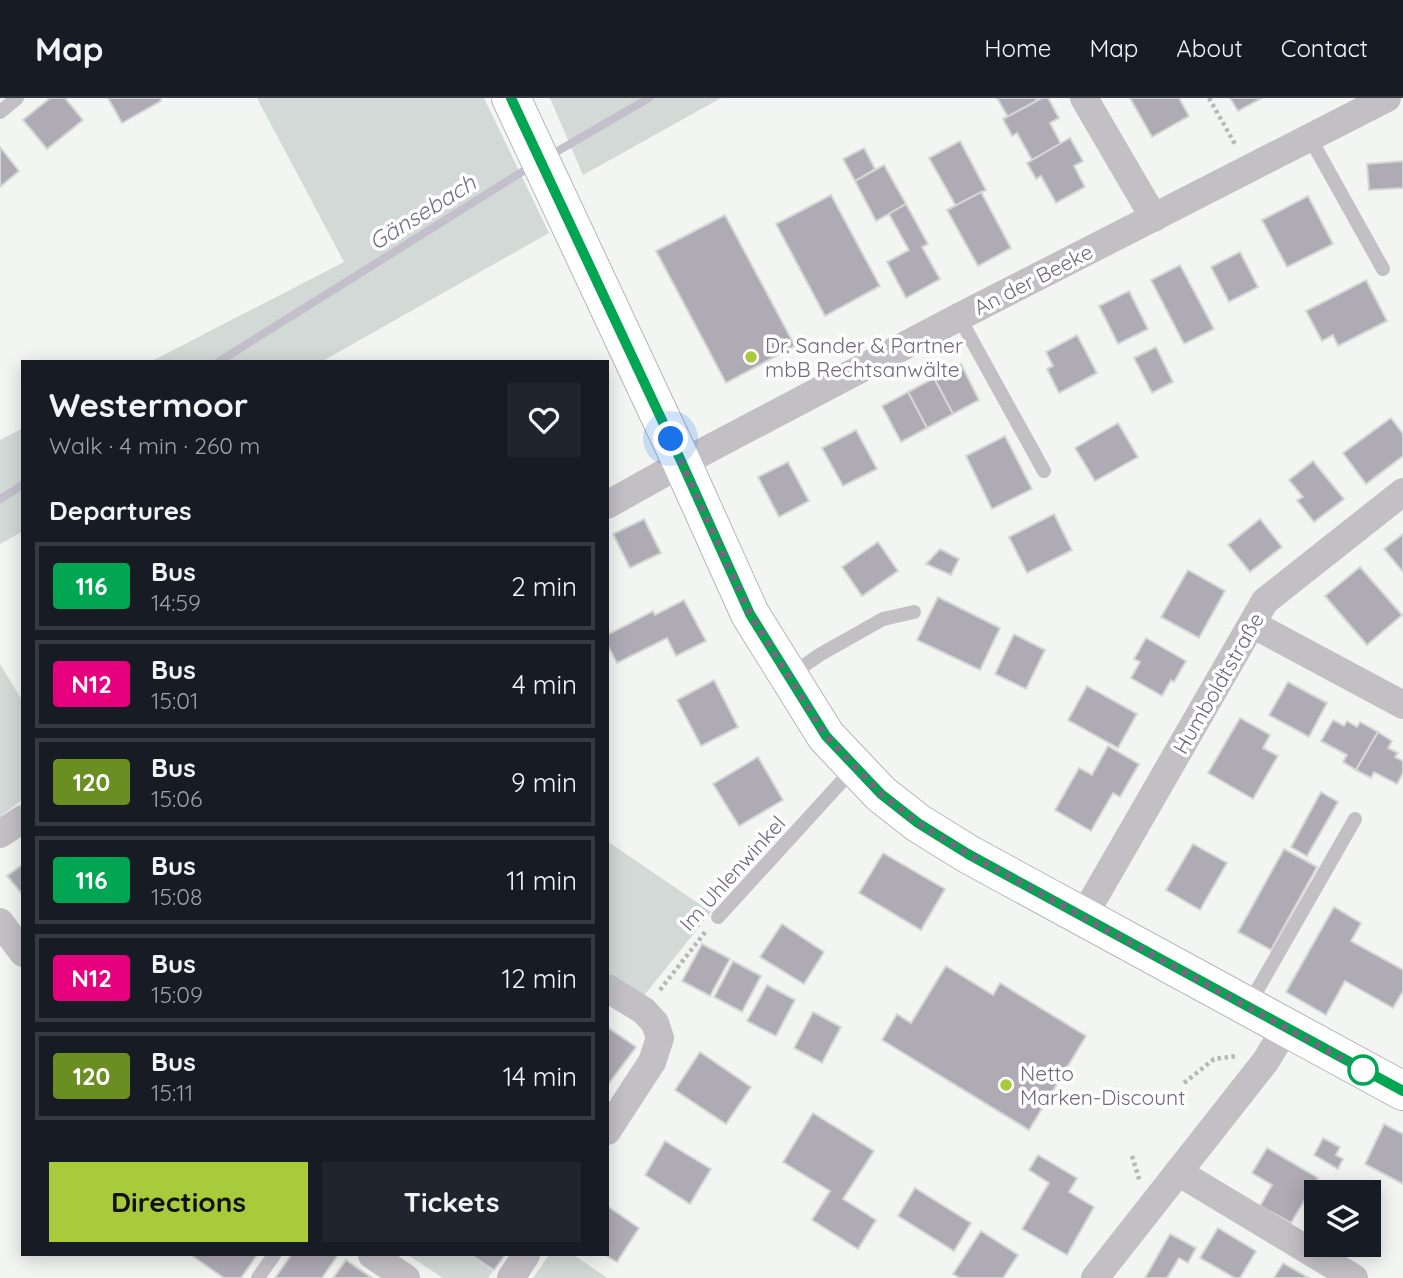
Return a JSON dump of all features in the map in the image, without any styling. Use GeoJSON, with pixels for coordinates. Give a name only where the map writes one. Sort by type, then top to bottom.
{"type":"FeatureCollection","features":[{"type":"Feature","properties":{"kind":"main road"},"geometry":{"type":"LineString","coordinates":[[511,98],[750,614],[826,736],[881,794],[918,823],[968,854],[1403,1091]]}},
{"type":"Feature","properties":{"kind":"street"},"geometry":{"type":"LineString","coordinates":[[1084,98],[1154,218]]}},
{"type":"Feature","properties":{"kind":"street","name":"An der Beeke"},"geometry":{"type":"LineString","coordinates":[[609,504],[959,317],[1387,98]]}},
{"type":"Feature","properties":{"kind":"street","name":"Humboldtstraße"},"geometry":{"type":"LineString","coordinates":[[1083,918],[1265,601],[1403,492]]}},
{"type":"Feature","properties":{"kind":"street"},"geometry":{"type":"LineString","coordinates":[[1252,624],[1403,705]]}},
{"type":"Feature","properties":{"kind":"street"},"geometry":{"type":"LineString","coordinates":[[0,834],[21,819]]}},
{"type":"Feature","properties":{"kind":"street"},"geometry":{"type":"LineString","coordinates":[[0,922],[21,950]]}},
{"type":"Feature","properties":{"kind":"street"},"geometry":{"type":"LineString","coordinates":[[609,989],[644,1011],[655,1023],[660,1038],[652,1062],[609,1128]]}},
{"type":"Feature","properties":{"kind":"street"},"geometry":{"type":"LineString","coordinates":[[1095,1278],[1265,1062],[1286,1028]]}},
{"type":"Feature","properties":{"kind":"street"},"geometry":{"type":"LineString","coordinates":[[1178,1172],[1354,1278]]}},
{"type":"Feature","properties":{"kind":"street"},"geometry":{"type":"LineString","coordinates":[[373,1256],[406,1278]]}},
{"type":"Feature","properties":{"kind":"street"},"geometry":{"type":"LineString","coordinates":[[511,1278],[526,1256]]}},
{"type":"Feature","properties":{"kind":"lane"},"geometry":{"type":"LineString","coordinates":[[0,112],[17,98]]}},
{"type":"Feature","properties":{"kind":"lane"},"geometry":{"type":"LineString","coordinates":[[1310,138],[1383,270]]}},
{"type":"Feature","properties":{"kind":"lane"},"geometry":{"type":"LineString","coordinates":[[959,317],[1044,471]]}},
{"type":"Feature","properties":{"kind":"lane"},"geometry":{"type":"LineString","coordinates":[[789,676],[821,654],[883,619],[914,612]]}},
{"type":"Feature","properties":{"kind":"lane","name":"Im Uhlenwinkel"},"geometry":{"type":"LineString","coordinates":[[718,916],[856,767]]}},
{"type":"Feature","properties":{"kind":"lane"},"geometry":{"type":"LineString","coordinates":[[1247,1007],[1355,819]]}},
{"type":"Feature","properties":{"kind":"lane"},"geometry":{"type":"LineString","coordinates":[[258,1278],[273,1256]]}},
{"type":"Feature","properties":{"kind":"path"},"geometry":{"type":"LineString","coordinates":[[1209,98],[1249,170]]}},
{"type":"Feature","properties":{"kind":"path","name":"Im Uhlenwinkel"},"geometry":{"type":"LineString","coordinates":[[644,1011],[718,916]]}},
{"type":"Feature","properties":{"kind":"path"},"geometry":{"type":"LineString","coordinates":[[1184,1083],[1214,1059],[1250,1055],[1265,1062]]}},
{"type":"Feature","properties":{"kind":"shaded area"},"geometry":{"type":"Polygon","coordinates":[[[257,98],[484,98],[549,233],[325,360],[154,360],[344,262],[257,98]]]}},
{"type":"Feature","properties":{"kind":"shaded area"},"geometry":{"type":"Polygon","coordinates":[[[550,98],[721,98],[583,175],[550,98]]]}},
{"type":"Feature","properties":{"kind":"shaded area"},"geometry":{"type":"Polygon","coordinates":[[[21,429],[21,532],[0,544],[0,440],[21,429]]]}},
{"type":"Feature","properties":{"kind":"shaded area"},"geometry":{"type":"Polygon","coordinates":[[[0,664],[21,699],[21,801],[0,817],[0,664]]]}},
{"type":"Feature","properties":{"kind":"shaded area"},"geometry":{"type":"Polygon","coordinates":[[[609,842],[711,912],[642,998],[609,977],[609,842]]]}},
{"type":"Feature","properties":{"kind":"shaded area"},"geometry":{"type":"Polygon","coordinates":[[[410,1256],[471,1256],[493,1271],[488,1278],[443,1278],[410,1256]]]}},
{"type":"Feature","properties":{"kind":"shaded area"},"geometry":{"type":"Polygon","coordinates":[[[548,1256],[575,1256],[607,1278],[533,1278],[548,1256]]]}},
{"type":"Feature","properties":{"kind":"building"},"geometry":{"type":"Polygon","coordinates":[[[50,98],[65,98],[83,120],[47,149],[23,120],[50,98]]]}},
{"type":"Feature","properties":{"kind":"building"},"geometry":{"type":"Polygon","coordinates":[[[108,98],[160,98],[161,101],[122,123],[108,98]]]}},
{"type":"Feature","properties":{"kind":"building"},"geometry":{"type":"Polygon","coordinates":[[[997,98],[1036,98],[1037,101],[1008,117],[997,98]]]}},
{"type":"Feature","properties":{"kind":"building"},"geometry":{"type":"Polygon","coordinates":[[[1042,98],[1048,98],[1059,118],[1050,123],[1061,144],[1032,160],[1017,133],[1012,136],[1003,119],[1042,98]]]}},
{"type":"Feature","properties":{"kind":"building"},"geometry":{"type":"Polygon","coordinates":[[[1130,98],[1179,98],[1189,116],[1152,137],[1130,98]]]}},
{"type":"Feature","properties":{"kind":"building"},"geometry":{"type":"Polygon","coordinates":[[[1230,98],[1262,98],[1238,111],[1230,98]]]}},
{"type":"Feature","properties":{"kind":"building"},"geometry":{"type":"Polygon","coordinates":[[[1070,138],[1083,161],[1074,166],[1085,187],[1056,203],[1041,176],[1036,179],[1027,163],[1070,138]]]}},
{"type":"Feature","properties":{"kind":"building"},"geometry":{"type":"Polygon","coordinates":[[[960,141],[986,190],[956,206],[929,158],[960,141]]]}},
{"type":"Feature","properties":{"kind":"building"},"geometry":{"type":"Polygon","coordinates":[[[0,147],[19,171],[0,187],[0,147]]]}},
{"type":"Feature","properties":{"kind":"building"},"geometry":{"type":"Polygon","coordinates":[[[864,148],[875,169],[855,181],[843,159],[864,148]]]}},
{"type":"Feature","properties":{"kind":"building"},"geometry":{"type":"Polygon","coordinates":[[[1403,161],[1403,188],[1369,190],[1367,164],[1403,161]]]}},
{"type":"Feature","properties":{"kind":"building"},"geometry":{"type":"Polygon","coordinates":[[[884,165],[906,204],[876,221],[855,181],[884,165]]]}},
{"type":"Feature","properties":{"kind":"building"},"geometry":{"type":"Polygon","coordinates":[[[981,192],[1011,248],[978,266],[947,210],[981,192]]]}},
{"type":"Feature","properties":{"kind":"building"},"geometry":{"type":"Polygon","coordinates":[[[831,195],[880,286],[825,316],[776,224],[831,195]]]}},
{"type":"Feature","properties":{"kind":"building"},"geometry":{"type":"Polygon","coordinates":[[[1308,196],[1333,244],[1287,267],[1262,220],[1308,196]]]}},
{"type":"Feature","properties":{"kind":"building"},"geometry":{"type":"Polygon","coordinates":[[[906,204],[928,244],[922,247],[940,279],[906,298],[887,262],[909,250],[889,214],[906,204]]]}},
{"type":"Feature","properties":{"kind":"building"},"geometry":{"type":"Polygon","coordinates":[[[725,215],[795,346],[726,383],[656,251],[725,215]]]}},
{"type":"Feature","properties":{"kind":"building"},"geometry":{"type":"Polygon","coordinates":[[[1240,252],[1258,287],[1229,302],[1211,267],[1240,252]]]}},
{"type":"Feature","properties":{"kind":"building"},"geometry":{"type":"Polygon","coordinates":[[[1180,265],[1214,329],[1184,344],[1151,280],[1180,265]]]}},
{"type":"Feature","properties":{"kind":"building"},"geometry":{"type":"Polygon","coordinates":[[[1366,280],[1387,321],[1338,346],[1333,335],[1322,341],[1306,311],[1366,280]]]}},
{"type":"Feature","properties":{"kind":"building"},"geometry":{"type":"Polygon","coordinates":[[[1129,291],[1148,329],[1118,344],[1099,306],[1129,291]]]}},
{"type":"Feature","properties":{"kind":"building"},"geometry":{"type":"Polygon","coordinates":[[[1077,335],[1097,373],[1059,393],[1047,369],[1053,366],[1046,352],[1077,335]]]}},
{"type":"Feature","properties":{"kind":"building"},"geometry":{"type":"Polygon","coordinates":[[[1156,347],[1173,382],[1152,393],[1134,358],[1156,347]]]}},
{"type":"Feature","properties":{"kind":"building"},"geometry":{"type":"Polygon","coordinates":[[[961,364],[979,400],[953,414],[934,378],[961,364]]]}},
{"type":"Feature","properties":{"kind":"building"},"geometry":{"type":"Polygon","coordinates":[[[934,378],[953,414],[927,428],[908,392],[934,378]]]}},
{"type":"Feature","properties":{"kind":"building"},"geometry":{"type":"Polygon","coordinates":[[[908,392],[927,428],[901,442],[882,406],[908,392]]]}},
{"type":"Feature","properties":{"kind":"building"},"geometry":{"type":"Polygon","coordinates":[[[1391,418],[1403,434],[1403,456],[1366,484],[1343,453],[1391,418]]]}},
{"type":"Feature","properties":{"kind":"building"},"geometry":{"type":"Polygon","coordinates":[[[1118,423],[1138,457],[1095,481],[1075,448],[1118,423]]]}},
{"type":"Feature","properties":{"kind":"building"},"geometry":{"type":"Polygon","coordinates":[[[856,430],[877,469],[843,486],[822,448],[856,430]]]}},
{"type":"Feature","properties":{"kind":"building"},"geometry":{"type":"Polygon","coordinates":[[[1005,436],[1032,489],[992,509],[966,456],[1005,436]]]}},
{"type":"Feature","properties":{"kind":"building"},"geometry":{"type":"Polygon","coordinates":[[[1313,461],[1344,499],[1314,522],[1297,500],[1303,497],[1289,480],[1313,461]]]}},
{"type":"Feature","properties":{"kind":"building"},"geometry":{"type":"Polygon","coordinates":[[[788,462],[809,501],[779,517],[758,477],[788,462]]]}},
{"type":"Feature","properties":{"kind":"building"},"geometry":{"type":"Polygon","coordinates":[[[1054,514],[1072,550],[1027,573],[1009,537],[1054,514]]]}},
{"type":"Feature","properties":{"kind":"building"},"geometry":{"type":"Polygon","coordinates":[[[644,519],[661,553],[630,568],[613,534],[644,519]]]}},
{"type":"Feature","properties":{"kind":"building"},"geometry":{"type":"Polygon","coordinates":[[[1260,519],[1282,547],[1250,572],[1228,545],[1260,519]]]}},
{"type":"Feature","properties":{"kind":"building"},"geometry":{"type":"Polygon","coordinates":[[[1403,534],[1403,572],[1384,549],[1403,534]]]}},
{"type":"Feature","properties":{"kind":"building"},"geometry":{"type":"Polygon","coordinates":[[[878,542],[898,571],[862,596],[842,567],[878,542]]]}},
{"type":"Feature","properties":{"kind":"building"},"geometry":{"type":"Polygon","coordinates":[[[940,549],[959,559],[951,575],[926,564],[940,549]]]}},
{"type":"Feature","properties":{"kind":"building"},"geometry":{"type":"Polygon","coordinates":[[[1360,567],[1402,615],[1367,645],[1325,596],[1360,567]]]}},
{"type":"Feature","properties":{"kind":"building"},"geometry":{"type":"Polygon","coordinates":[[[1188,570],[1225,591],[1199,638],[1161,617],[1188,570]]]}},
{"type":"Feature","properties":{"kind":"building"},"geometry":{"type":"Polygon","coordinates":[[[938,597],[1000,628],[980,670],[917,640],[938,597]]]}},
{"type":"Feature","properties":{"kind":"building"},"geometry":{"type":"Polygon","coordinates":[[[684,600],[706,641],[676,656],[667,638],[617,663],[609,648],[609,634],[653,611],[655,615],[684,600]]]}},
{"type":"Feature","properties":{"kind":"building"},"geometry":{"type":"Polygon","coordinates":[[[1014,634],[1045,650],[1026,689],[995,674],[1014,634]]]}},
{"type":"Feature","properties":{"kind":"building"},"geometry":{"type":"Polygon","coordinates":[[[1146,638],[1186,661],[1162,696],[1131,678],[1140,662],[1134,659],[1146,638]]]}},
{"type":"Feature","properties":{"kind":"building"},"geometry":{"type":"Polygon","coordinates":[[[714,680],[738,727],[701,746],[677,700],[714,680]]]}},
{"type":"Feature","properties":{"kind":"building"},"geometry":{"type":"Polygon","coordinates":[[[1288,682],[1327,703],[1309,737],[1269,715],[1288,682]]]}},
{"type":"Feature","properties":{"kind":"building"},"geometry":{"type":"Polygon","coordinates":[[[1087,686],[1137,714],[1118,748],[1068,720],[1087,686]]]}},
{"type":"Feature","properties":{"kind":"building"},"geometry":{"type":"Polygon","coordinates":[[[1240,718],[1270,735],[1263,748],[1278,756],[1253,799],[1208,773],[1240,718]]]}},
{"type":"Feature","properties":{"kind":"building"},"geometry":{"type":"Polygon","coordinates":[[[1333,720],[1344,726],[1347,721],[1357,727],[1360,722],[1378,732],[1356,770],[1343,762],[1347,755],[1321,741],[1333,720]]]}},
{"type":"Feature","properties":{"kind":"building"},"geometry":{"type":"Polygon","coordinates":[[[1378,732],[1392,741],[1388,748],[1398,753],[1395,757],[1403,761],[1403,773],[1397,784],[1374,772],[1371,778],[1356,770],[1378,732]]]}},
{"type":"Feature","properties":{"kind":"building"},"geometry":{"type":"Polygon","coordinates":[[[1108,746],[1139,764],[1120,797],[1113,793],[1091,831],[1055,810],[1079,768],[1092,775],[1108,746]]]}},
{"type":"Feature","properties":{"kind":"building"},"geometry":{"type":"Polygon","coordinates":[[[758,757],[783,800],[739,826],[713,784],[758,757]]]}},
{"type":"Feature","properties":{"kind":"building"},"geometry":{"type":"Polygon","coordinates":[[[1321,792],[1338,802],[1307,856],[1291,847],[1321,792]]]}},
{"type":"Feature","properties":{"kind":"building"},"geometry":{"type":"Polygon","coordinates":[[[1193,844],[1227,863],[1200,910],[1166,890],[1193,844]]]}},
{"type":"Feature","properties":{"kind":"building"},"geometry":{"type":"Polygon","coordinates":[[[1284,849],[1317,867],[1271,950],[1238,932],[1284,849]]]}},
{"type":"Feature","properties":{"kind":"building"},"geometry":{"type":"Polygon","coordinates":[[[883,853],[945,889],[921,930],[859,893],[883,853]]]}},
{"type":"Feature","properties":{"kind":"building"},"geometry":{"type":"Polygon","coordinates":[[[21,866],[21,893],[7,876],[21,866]]]}},
{"type":"Feature","properties":{"kind":"building"},"geometry":{"type":"Polygon","coordinates":[[[1334,907],[1361,923],[1351,941],[1403,970],[1403,991],[1393,1008],[1345,981],[1326,1015],[1286,992],[1334,907]]]}},
{"type":"Feature","properties":{"kind":"building"},"geometry":{"type":"Polygon","coordinates":[[[782,924],[824,952],[804,984],[760,957],[782,924]]]}},
{"type":"Feature","properties":{"kind":"building"},"geometry":{"type":"Polygon","coordinates":[[[702,944],[730,959],[710,996],[682,981],[702,944]]]}},
{"type":"Feature","properties":{"kind":"building"},"geometry":{"type":"Polygon","coordinates":[[[733,961],[761,976],[742,1012],[714,997],[733,961]]]}},
{"type":"Feature","properties":{"kind":"building","name":"Netto Marken-Discount"},"geometry":{"type":"Polygon","coordinates":[[[946,966],[993,995],[1000,983],[1086,1036],[1029,1130],[882,1040],[897,1014],[911,1023],[946,966]]]}},
{"type":"Feature","properties":{"kind":"building"},"geometry":{"type":"Polygon","coordinates":[[[767,985],[795,1000],[776,1036],[747,1021],[767,985]]]}},
{"type":"Feature","properties":{"kind":"building"},"geometry":{"type":"Polygon","coordinates":[[[813,1012],[841,1027],[822,1063],[794,1048],[813,1012]]]}},
{"type":"Feature","properties":{"kind":"building"},"geometry":{"type":"Polygon","coordinates":[[[609,1028],[636,1047],[609,1083],[609,1028]]]}},
{"type":"Feature","properties":{"kind":"building"},"geometry":{"type":"Polygon","coordinates":[[[700,1052],[751,1087],[726,1124],[675,1090],[700,1052]]]}},
{"type":"Feature","properties":{"kind":"building"},"geometry":{"type":"Polygon","coordinates":[[[813,1113],[874,1151],[843,1199],[876,1220],[858,1249],[812,1220],[830,1191],[783,1162],[813,1113]]]}},
{"type":"Feature","properties":{"kind":"building"},"geometry":{"type":"Polygon","coordinates":[[[1384,1124],[1403,1134],[1403,1184],[1365,1164],[1384,1124]]]}},
{"type":"Feature","properties":{"kind":"building"},"geometry":{"type":"Polygon","coordinates":[[[1323,1138],[1340,1147],[1336,1155],[1343,1159],[1338,1169],[1314,1155],[1323,1138]]]}},
{"type":"Feature","properties":{"kind":"building"},"geometry":{"type":"Polygon","coordinates":[[[665,1141],[711,1169],[690,1204],[645,1175],[665,1141]]]}},
{"type":"Feature","properties":{"kind":"building"},"geometry":{"type":"Polygon","coordinates":[[[1267,1148],[1318,1178],[1304,1180],[1304,1201],[1291,1223],[1260,1206],[1272,1185],[1252,1173],[1267,1148]]]}},
{"type":"Feature","properties":{"kind":"building"},"geometry":{"type":"Polygon","coordinates":[[[1038,1155],[1077,1178],[1069,1192],[1094,1207],[1067,1255],[1022,1229],[1049,1183],[1029,1170],[1038,1155]]]}},
{"type":"Feature","properties":{"kind":"building"},"geometry":{"type":"Polygon","coordinates":[[[915,1188],[971,1223],[954,1251],[898,1216],[915,1188]]]}},
{"type":"Feature","properties":{"kind":"building"},"geometry":{"type":"Polygon","coordinates":[[[609,1207],[639,1228],[617,1262],[607,1256],[609,1256],[609,1207]]]}},
{"type":"Feature","properties":{"kind":"building"},"geometry":{"type":"Polygon","coordinates":[[[1218,1228],[1256,1251],[1240,1278],[1235,1278],[1200,1258],[1218,1228]]]}},
{"type":"Feature","properties":{"kind":"building"},"geometry":{"type":"Polygon","coordinates":[[[981,1231],[1018,1255],[1003,1278],[960,1278],[953,1274],[981,1231]]]}},
{"type":"Feature","properties":{"kind":"building"},"geometry":{"type":"Polygon","coordinates":[[[1170,1234],[1196,1248],[1188,1263],[1179,1258],[1167,1278],[1145,1278],[1170,1234]]]}},
{"type":"Feature","properties":{"kind":"building"},"geometry":{"type":"Polygon","coordinates":[[[192,1256],[256,1256],[241,1278],[224,1278],[192,1256]]]}},
{"type":"Feature","properties":{"kind":"building"},"geometry":{"type":"Polygon","coordinates":[[[290,1256],[337,1256],[322,1278],[275,1278],[290,1256]]]}},
{"type":"Feature","properties":{"kind":"building"},"geometry":{"type":"Polygon","coordinates":[[[473,1256],[504,1256],[494,1270],[473,1256]]]}},
{"type":"Feature","properties":{"kind":"building"},"geometry":{"type":"Polygon","coordinates":[[[346,1260],[372,1278],[333,1278],[346,1260]]]}},
{"type":"Feature","properties":{"kind":"building"},"geometry":{"type":"Polygon","coordinates":[[[1283,1263],[1309,1278],[1274,1278],[1283,1263]]]}},
{"type":"Feature","properties":{"kind":"waterway","name":"Gänsebach"},"geometry":{"type":"LineString","coordinates":[[551,155],[649,98]]}},
{"type":"Feature","properties":{"kind":"waterway","name":"Gänsebach"},"geometry":{"type":"LineString","coordinates":[[221,360],[533,165]]}},
{"type":"Feature","properties":{"kind":"waterway","name":"Gänsebach"},"geometry":{"type":"LineString","coordinates":[[0,499],[21,486]]}},
{"type":"Feature","properties":{"kind":"bus line","name":"116"},"geometry":{"type":"LineString","coordinates":[[511,98],[750,614],[826,736],[881,794],[918,823],[968,854],[1403,1091]]}},
{"type":"Feature","properties":{"kind":"place","name":"Dr. Sander & Partner mbB Rechtsanwälte"},"geometry":{"type":"Point","coordinates":[751,357]}},
{"type":"Feature","properties":{"kind":"place","name":"Netto Marken-Discount"},"geometry":{"type":"Point","coordinates":[1006,1085]}},
{"type":"Feature","properties":{"kind":"route"},"geometry":{"type":"LineString","coordinates":[[671,439],[750,614],[826,736],[881,794],[918,823],[968,854],[1363,1070]]}}]}
